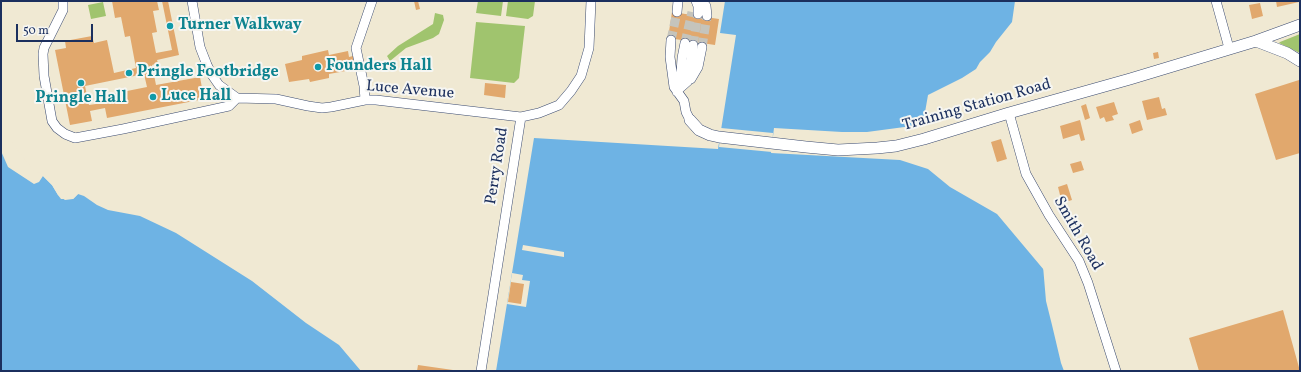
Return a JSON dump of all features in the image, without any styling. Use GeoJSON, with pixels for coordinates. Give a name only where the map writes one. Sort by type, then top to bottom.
{"type":"FeatureCollection","features":[{"type":"Feature","properties":{"kind":"street"},"geometry":{"type":"LineString","coordinates":[[63,1],[63,10],[61,15],[44,48],[44,76],[52,121],[57,128],[65,134],[75,138],[229,106],[237,98],[219,85],[207,65],[200,47],[192,1]]}},
{"type":"Feature","properties":{"kind":"street"},"geometry":{"type":"LineString","coordinates":[[365,100],[364,86],[356,48],[372,1]]}},
{"type":"Feature","properties":{"kind":"street","name":"Perry Road"},"geometry":{"type":"LineString","coordinates":[[481,371],[521,117],[540,113],[559,105],[581,76],[586,61],[588,48],[591,1]]}},
{"type":"Feature","properties":{"kind":"street"},"geometry":{"type":"LineString","coordinates":[[677,12],[678,1]]}},
{"type":"Feature","properties":{"kind":"street"},"geometry":{"type":"LineString","coordinates":[[695,13],[696,1]]}},
{"type":"Feature","properties":{"kind":"street"},"geometry":{"type":"LineString","coordinates":[[702,1],[706,6],[707,16]]}},
{"type":"Feature","properties":{"kind":"street"},"geometry":{"type":"LineString","coordinates":[[1216,1],[1229,48]]}},
{"type":"Feature","properties":{"kind":"street","name":"Training Station Road"},"geometry":{"type":"LineString","coordinates":[[691,46],[671,44],[671,70],[674,87],[679,90],[690,120],[699,130],[719,137],[838,150],[890,147],[924,139],[1256,41],[1300,25]]}},
{"type":"Feature","properties":{"kind":"street"},"geometry":{"type":"LineString","coordinates":[[1256,41],[1287,53],[1300,61]]}},
{"type":"Feature","properties":{"kind":"street"},"geometry":{"type":"LineString","coordinates":[[679,90],[688,81],[691,46]]}},
{"type":"Feature","properties":{"kind":"street"},"geometry":{"type":"LineString","coordinates":[[679,90],[691,46]]}},
{"type":"Feature","properties":{"kind":"street","name":"Luce Avenue"},"geometry":{"type":"LineString","coordinates":[[237,98],[276,99],[322,108],[365,100],[521,117]]}},
{"type":"Feature","properties":{"kind":"street","name":"Smith Road"},"geometry":{"type":"LineString","coordinates":[[1009,113],[1026,174],[1049,215],[1079,261],[1088,283],[1104,338],[1110,349],[1116,371]]}},
{"type":"Feature","properties":{"kind":"green space"},"geometry":{"type":"Polygon","coordinates":[[[478,1],[503,1],[501,16],[476,13],[478,1]]]}},
{"type":"Feature","properties":{"kind":"green space"},"geometry":{"type":"Polygon","coordinates":[[[508,1],[535,1],[533,16],[528,19],[506,16],[508,1]]]}},
{"type":"Feature","properties":{"kind":"green space"},"geometry":{"type":"Polygon","coordinates":[[[103,2],[106,16],[91,19],[88,5],[103,2]]]}},
{"type":"Feature","properties":{"kind":"green space"},"geometry":{"type":"Polygon","coordinates":[[[435,13],[443,15],[444,20],[439,34],[433,38],[406,48],[390,61],[387,56],[398,46],[433,24],[435,13]]]}},
{"type":"Feature","properties":{"kind":"green space"},"geometry":{"type":"Polygon","coordinates":[[[476,22],[525,26],[519,78],[514,83],[470,78],[476,22]]]}},
{"type":"Feature","properties":{"kind":"green space"},"geometry":{"type":"Polygon","coordinates":[[[1300,34],[1300,53],[1279,43],[1280,42],[1300,34]]]}},
{"type":"Feature","properties":{"kind":"water"},"geometry":{"type":"Polygon","coordinates":[[[725,1],[1015,1],[1012,22],[976,69],[962,78],[928,95],[924,118],[927,124],[867,132],[774,128],[771,153],[900,160],[928,169],[950,187],[997,214],[1044,270],[1048,298],[1066,371],[496,371],[534,138],[718,149],[736,35],[720,33],[725,1]]]}},
{"type":"Feature","properties":{"kind":"water"},"geometry":{"type":"Polygon","coordinates":[[[1,100],[9,140],[33,172],[43,176],[52,185],[58,195],[65,200],[73,199],[78,194],[108,210],[140,216],[176,233],[252,281],[306,323],[339,345],[361,371],[1,371],[1,100]]]}},
{"type":"Feature","properties":{"kind":"pier"},"geometry":{"type":"Polygon","coordinates":[[[7,1],[22,1],[22,4],[19,20],[14,31],[9,53],[3,95],[1,97],[1,31],[7,1]]]}},
{"type":"Feature","properties":{"kind":"pier"},"geometry":{"type":"Polygon","coordinates":[[[1,98],[3,100],[11,139],[16,148],[34,171],[44,174],[54,183],[59,194],[65,198],[72,197],[77,192],[78,194],[73,199],[61,199],[52,185],[43,176],[39,182],[34,184],[8,167],[1,151],[1,98]]]}},
{"type":"Feature","properties":{"kind":"pier"},"geometry":{"type":"Polygon","coordinates":[[[721,128],[773,133],[772,152],[719,147],[721,128]]]}},
{"type":"Feature","properties":{"kind":"pier"},"geometry":{"type":"Polygon","coordinates":[[[523,245],[564,252],[564,257],[522,250],[523,245]]]}},
{"type":"Feature","properties":{"kind":"pier"},"geometry":{"type":"Polygon","coordinates":[[[1043,266],[1046,270],[1050,298],[1068,371],[1064,371],[1061,363],[1046,301],[1043,266]]]}},
{"type":"Feature","properties":{"kind":"pier"},"geometry":{"type":"Polygon","coordinates":[[[512,273],[523,275],[522,280],[530,281],[526,307],[507,304],[512,273]]]}},
{"type":"Feature","properties":{"kind":"building"},"geometry":{"type":"Polygon","coordinates":[[[112,1],[157,1],[159,10],[153,11],[157,32],[152,33],[156,53],[172,50],[162,1],[168,1],[179,55],[157,60],[158,63],[152,65],[156,85],[200,77],[204,99],[107,118],[105,108],[90,111],[92,121],[70,125],[55,50],[66,48],[65,41],[92,36],[94,43],[107,40],[114,73],[136,68],[130,36],[125,37],[121,17],[115,18],[112,1]],[[144,74],[85,86],[89,105],[103,103],[102,96],[147,87],[144,74]]]}},
{"type":"Feature","properties":{"kind":"building"},"geometry":{"type":"Polygon","coordinates":[[[414,1],[418,1],[420,9],[416,10],[414,1]]]}},
{"type":"Feature","properties":{"kind":"building"},"geometry":{"type":"Polygon","coordinates":[[[1276,1],[1299,1],[1299,2],[1277,7],[1276,1]]]}},
{"type":"Feature","properties":{"kind":"building"},"geometry":{"type":"Polygon","coordinates":[[[1260,3],[1263,16],[1252,19],[1249,5],[1260,3]]]}},
{"type":"Feature","properties":{"kind":"building"},"geometry":{"type":"Polygon","coordinates":[[[672,12],[719,19],[715,45],[668,38],[672,12]]]}},
{"type":"Feature","properties":{"kind":"building","name":"Founders Hall"},"geometry":{"type":"Polygon","coordinates":[[[328,50],[329,55],[348,51],[349,57],[353,56],[354,62],[350,63],[351,70],[329,74],[329,78],[310,82],[309,79],[289,82],[285,64],[302,60],[302,56],[328,50]]]}},
{"type":"Feature","properties":{"kind":"building"},"geometry":{"type":"Polygon","coordinates":[[[1158,52],[1159,58],[1154,59],[1153,53],[1158,52]]]}},
{"type":"Feature","properties":{"kind":"building"},"geometry":{"type":"Polygon","coordinates":[[[1299,80],[1300,153],[1276,160],[1255,94],[1299,80]]]}},
{"type":"Feature","properties":{"kind":"building"},"geometry":{"type":"Polygon","coordinates":[[[485,83],[506,85],[505,98],[484,95],[485,83]]]}},
{"type":"Feature","properties":{"kind":"building"},"geometry":{"type":"Polygon","coordinates":[[[1159,97],[1162,109],[1165,108],[1167,115],[1147,120],[1142,101],[1159,97]]]}},
{"type":"Feature","properties":{"kind":"building"},"geometry":{"type":"Polygon","coordinates":[[[1114,102],[1118,114],[1112,116],[1114,120],[1106,122],[1104,117],[1100,119],[1096,107],[1114,102]]]}},
{"type":"Feature","properties":{"kind":"building"},"geometry":{"type":"Polygon","coordinates":[[[1086,104],[1090,118],[1085,120],[1081,106],[1086,104]]]}},
{"type":"Feature","properties":{"kind":"building"},"geometry":{"type":"Polygon","coordinates":[[[1080,120],[1085,140],[1081,141],[1079,134],[1063,139],[1060,126],[1080,120]]]}},
{"type":"Feature","properties":{"kind":"building"},"geometry":{"type":"Polygon","coordinates":[[[1140,120],[1143,130],[1132,134],[1129,124],[1140,120]]]}},
{"type":"Feature","properties":{"kind":"building"},"geometry":{"type":"Polygon","coordinates":[[[1001,139],[1007,159],[997,162],[991,142],[1001,139]]]}},
{"type":"Feature","properties":{"kind":"building"},"geometry":{"type":"Polygon","coordinates":[[[1081,161],[1084,170],[1073,173],[1070,164],[1081,161]]]}},
{"type":"Feature","properties":{"kind":"building"},"geometry":{"type":"Polygon","coordinates":[[[1067,184],[1072,200],[1062,203],[1058,187],[1067,184]]]}},
{"type":"Feature","properties":{"kind":"building"},"geometry":{"type":"Polygon","coordinates":[[[511,282],[524,284],[521,304],[508,302],[511,282]]]}},
{"type":"Feature","properties":{"kind":"building"},"geometry":{"type":"Polygon","coordinates":[[[1283,310],[1300,371],[1199,371],[1189,338],[1283,310]]]}},
{"type":"Feature","properties":{"kind":"building"},"geometry":{"type":"Polygon","coordinates":[[[418,365],[453,370],[453,371],[417,371],[418,365]]]}},
{"type":"Feature","properties":{"kind":"tunnel"},"geometry":{"type":"LineString","coordinates":[[671,40],[677,12]]}},
{"type":"Feature","properties":{"kind":"tunnel"},"geometry":{"type":"LineString","coordinates":[[685,43],[692,12]]}},
{"type":"Feature","properties":{"kind":"tunnel"},"geometry":{"type":"LineString","coordinates":[[693,45],[698,14]]}},
{"type":"Feature","properties":{"kind":"tunnel"},"geometry":{"type":"LineString","coordinates":[[702,47],[707,16]]}},
{"type":"Feature","properties":{"kind":"place","name":"Turner Walkway"},"geometry":{"type":"Point","coordinates":[170,26]}},
{"type":"Feature","properties":{"kind":"place","name":"Founders Hall"},"geometry":{"type":"Point","coordinates":[318,67]}},
{"type":"Feature","properties":{"kind":"place","name":"Pringle Footbridge"},"geometry":{"type":"Point","coordinates":[129,73]}},
{"type":"Feature","properties":{"kind":"place","name":"Pringle Hall"},"geometry":{"type":"Point","coordinates":[81,83]}},
{"type":"Feature","properties":{"kind":"place","name":"Luce Hall"},"geometry":{"type":"Point","coordinates":[153,97]}}]}
